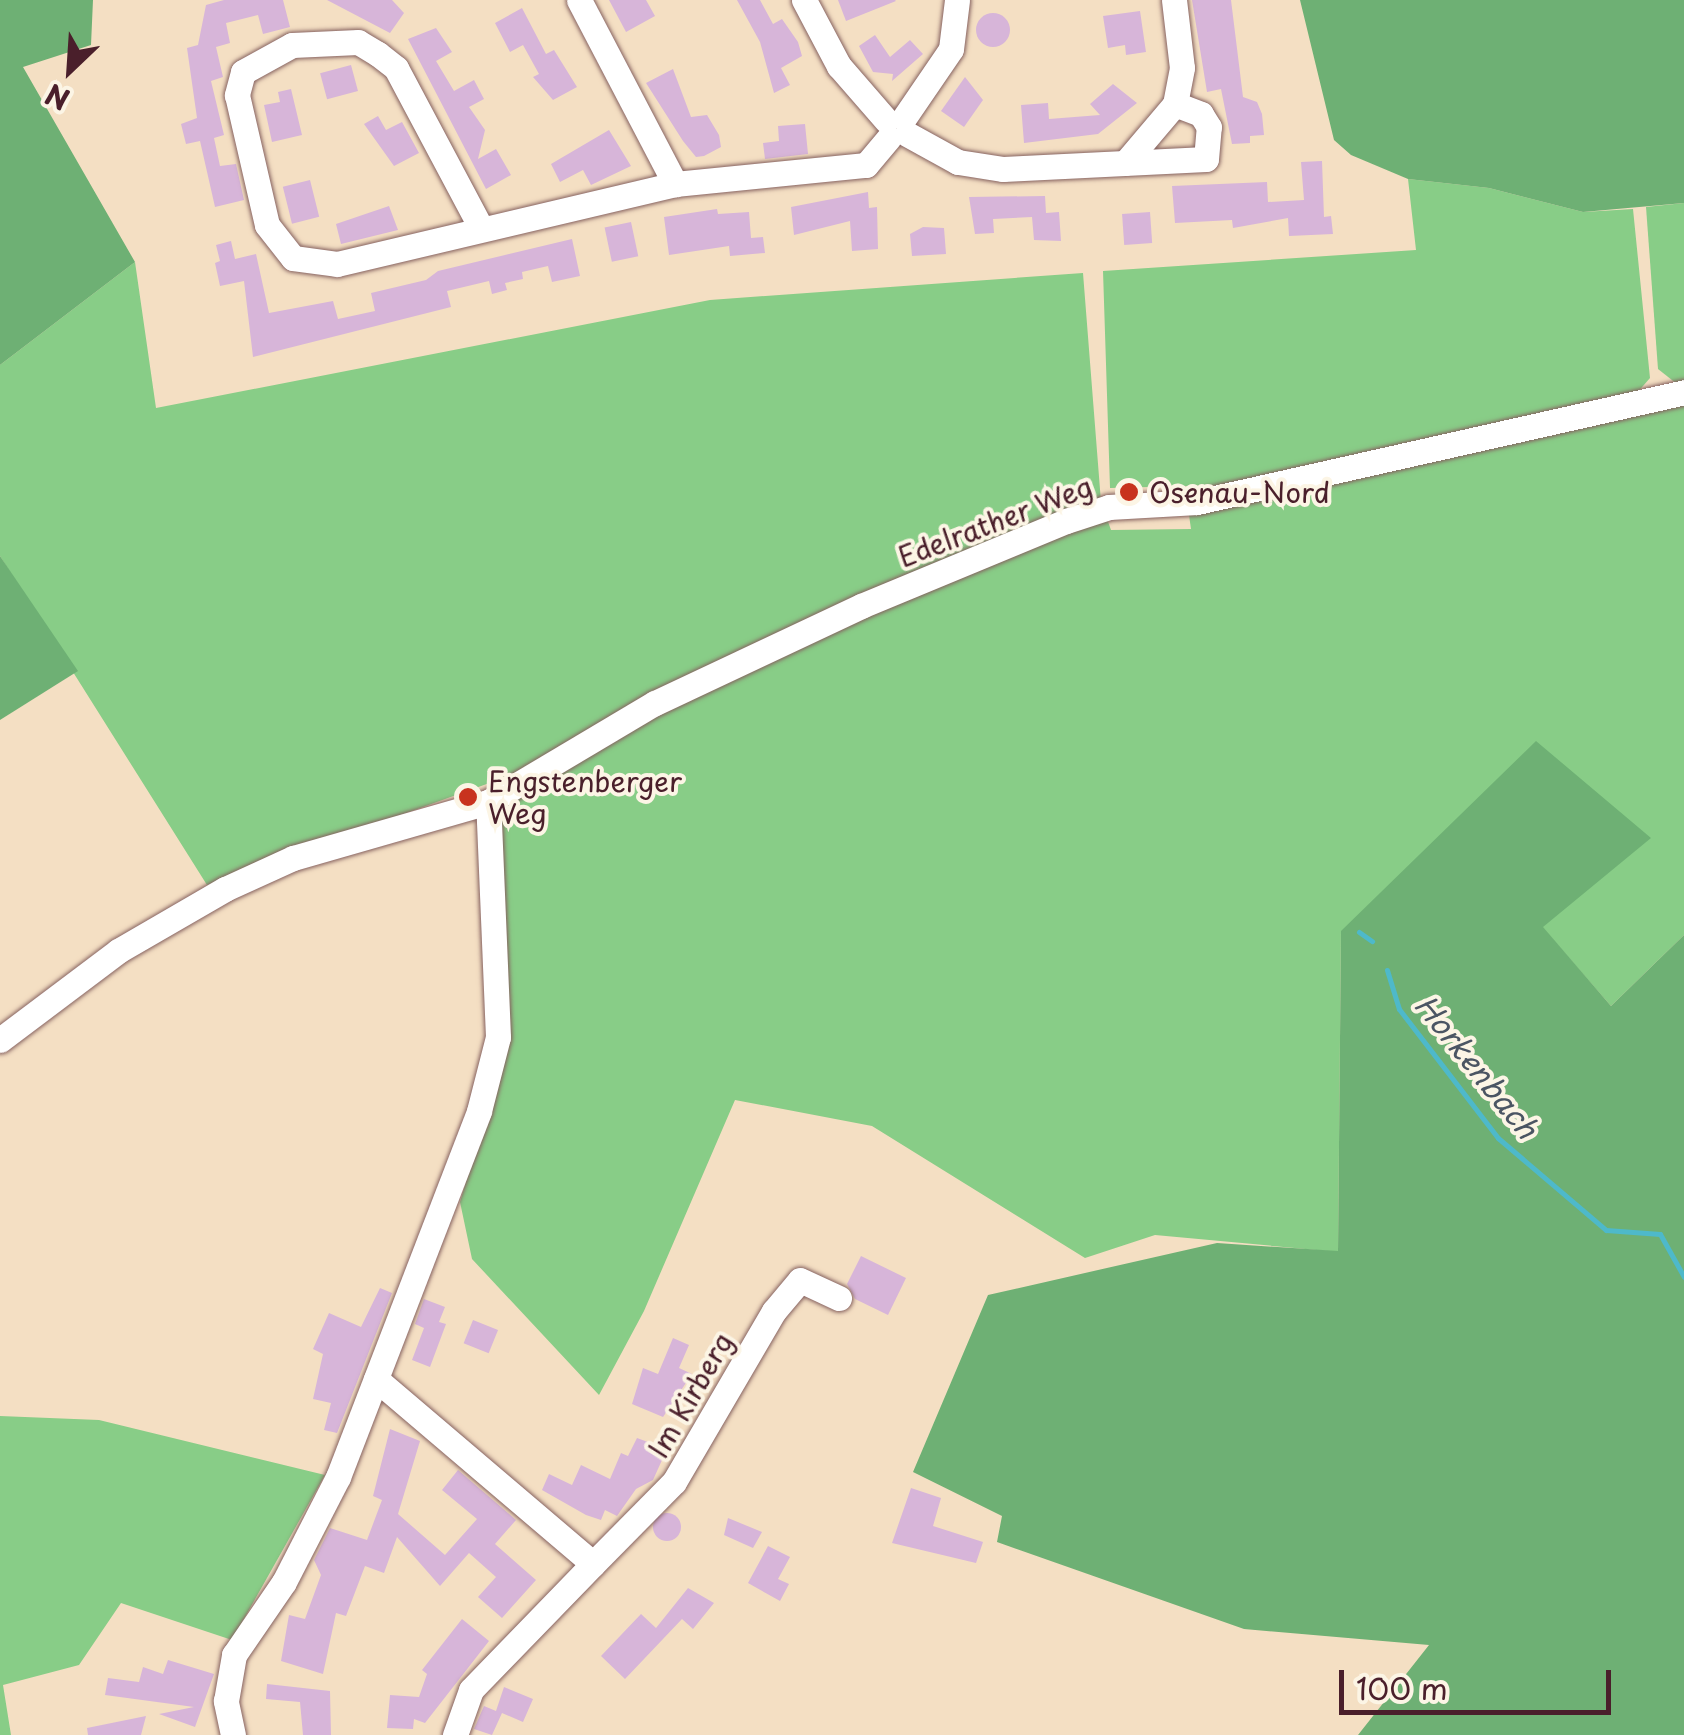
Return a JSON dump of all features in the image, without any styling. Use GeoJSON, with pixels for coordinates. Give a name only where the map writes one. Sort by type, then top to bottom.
{"type":"FeatureCollection","features":[{"type":"Feature","properties":{"kind":"street"},"geometry":{"type":"LineString","coordinates":[[579,0],[675,184]]}},
{"type":"Feature","properties":{"kind":"street"},"geometry":{"type":"LineString","coordinates":[[804,0],[840,66],[896,127],[958,162],[1003,170],[1206,159],[1209,127],[1201,114],[1175,104]]}},
{"type":"Feature","properties":{"kind":"street"},"geometry":{"type":"LineString","coordinates":[[481,228],[396,68],[378,54],[358,42],[292,45],[242,72],[237,95],[266,225],[293,258],[337,264],[675,184],[866,166],[951,49],[957,0]]}},
{"type":"Feature","properties":{"kind":"street"},"geometry":{"type":"LineString","coordinates":[[1125,163],[1175,104],[1182,68],[1174,0]]}},
{"type":"Feature","properties":{"kind":"street","name":"Edelrather Weg"},"geometry":{"type":"LineString","coordinates":[[0,1040],[118,951],[226,889],[293,858],[488,802],[672,695],[860,606],[1109,506],[1197,502],[1684,392]]}},
{"type":"Feature","properties":{"kind":"street"},"geometry":{"type":"LineString","coordinates":[[233,1735],[226,1701],[234,1654],[284,1582],[338,1477],[448,1200],[498,1037],[488,802]]}},
{"type":"Feature","properties":{"kind":"street","name":"Im Kirberg"},"geometry":{"type":"LineString","coordinates":[[455,1735],[472,1690],[674,1482],[800,1280],[839,1298]]}},
{"type":"Feature","properties":{"kind":"street"},"geometry":{"type":"LineString","coordinates":[[376,1379],[594,1564]]}},
{"type":"Feature","properties":{"kind":"green space"},"geometry":{"type":"Polygon","coordinates":[[[0,0],[93,0],[91,45],[23,67],[135,262],[0,365],[0,0]]]}},
{"type":"Feature","properties":{"kind":"green space"},"geometry":{"type":"Polygon","coordinates":[[[1300,0],[1684,0],[1684,203],[1583,212],[1489,188],[1408,179],[1351,155],[1334,140],[1300,0]]]}},
{"type":"Feature","properties":{"kind":"green space"},"geometry":{"type":"Polygon","coordinates":[[[1408,179],[1489,188],[1583,212],[1633,209],[1650,378],[1636,394],[1233,485],[1110,488],[1103,271],[1416,250],[1408,179]]]}},
{"type":"Feature","properties":{"kind":"green space"},"geometry":{"type":"Polygon","coordinates":[[[1684,203],[1684,383],[1677,384],[1658,369],[1646,207],[1684,203]]]}},
{"type":"Feature","properties":{"kind":"green space"},"geometry":{"type":"Polygon","coordinates":[[[135,262],[156,408],[710,300],[1083,273],[1101,502],[1111,530],[1191,529],[1189,515],[1684,398],[1684,935],[1611,1006],[1542,927],[1341,931],[1338,1252],[1155,1235],[1085,1258],[872,1126],[735,1100],[644,1311],[599,1395],[472,1259],[460,1202],[508,1038],[495,781],[207,885],[0,556],[0,365],[135,262]]]}},
{"type":"Feature","properties":{"kind":"green space"},"geometry":{"type":"Polygon","coordinates":[[[0,556],[78,671],[0,720],[0,556]]]}},
{"type":"Feature","properties":{"kind":"green space"},"geometry":{"type":"Polygon","coordinates":[[[1536,741],[1651,838],[1543,927],[1611,1006],[1684,935],[1684,1735],[1358,1735],[1429,1645],[1244,1629],[997,1542],[1002,1516],[913,1472],[988,1295],[1217,1243],[1338,1251],[1341,931],[1536,741]]]}},
{"type":"Feature","properties":{"kind":"green space"},"geometry":{"type":"Polygon","coordinates":[[[0,1416],[99,1420],[325,1475],[232,1640],[121,1603],[79,1665],[3,1685],[11,1735],[0,1735],[0,1416]]]}},
{"type":"Feature","properties":{"kind":"building"},"geometry":{"type":"Polygon","coordinates":[[[224,0],[283,0],[290,27],[263,34],[258,15],[226,23],[230,43],[216,47],[223,77],[211,81],[224,135],[214,138],[220,166],[236,164],[244,200],[215,207],[200,141],[186,144],[181,124],[197,118],[187,48],[198,45],[206,5],[224,0]]]}},
{"type":"Feature","properties":{"kind":"building"},"geometry":{"type":"Polygon","coordinates":[[[327,0],[392,0],[404,13],[390,33],[327,0]]]}},
{"type":"Feature","properties":{"kind":"building"},"geometry":{"type":"Polygon","coordinates":[[[609,0],[646,0],[655,16],[626,32],[609,0]]]}},
{"type":"Feature","properties":{"kind":"building"},"geometry":{"type":"Polygon","coordinates":[[[737,0],[760,0],[773,24],[782,19],[798,42],[802,56],[781,68],[790,85],[774,93],[760,42],[737,0]]]}},
{"type":"Feature","properties":{"kind":"building"},"geometry":{"type":"Polygon","coordinates":[[[838,0],[895,0],[896,1],[846,21],[838,0]]]}},
{"type":"Feature","properties":{"kind":"building"},"geometry":{"type":"Polygon","coordinates":[[[1192,0],[1231,0],[1243,97],[1257,102],[1262,114],[1264,135],[1250,136],[1250,143],[1232,144],[1221,89],[1207,92],[1192,0]]]}},
{"type":"Feature","properties":{"kind":"building"},"geometry":{"type":"Polygon","coordinates":[[[522,8],[546,54],[554,50],[577,87],[553,100],[533,77],[539,74],[523,45],[510,52],[495,23],[522,8]]]}},
{"type":"Feature","properties":{"kind":"building"},"geometry":{"type":"Polygon","coordinates":[[[1140,11],[1146,52],[1126,55],[1125,45],[1108,48],[1103,16],[1140,11]]]}},
{"type":"Feature","properties":{"kind":"building"},"geometry":{"type":"Polygon","coordinates":[[[993,13],[1005,18],[1010,30],[1005,42],[993,47],[981,42],[976,30],[981,18],[993,13]]]}},
{"type":"Feature","properties":{"kind":"building"},"geometry":{"type":"Polygon","coordinates":[[[436,28],[452,52],[436,61],[454,91],[474,80],[484,99],[469,107],[485,130],[478,159],[496,149],[511,175],[486,189],[408,39],[436,28]]]}},
{"type":"Feature","properties":{"kind":"building"},"geometry":{"type":"Polygon","coordinates":[[[875,35],[890,57],[910,40],[923,54],[892,81],[893,74],[873,72],[859,46],[875,35]]]}},
{"type":"Feature","properties":{"kind":"building"},"geometry":{"type":"Polygon","coordinates":[[[351,65],[358,91],[327,99],[320,73],[351,65]]]}},
{"type":"Feature","properties":{"kind":"building"},"geometry":{"type":"Polygon","coordinates":[[[673,69],[691,117],[707,115],[719,135],[721,147],[704,156],[696,157],[683,141],[646,83],[673,69]]]}},
{"type":"Feature","properties":{"kind":"building"},"geometry":{"type":"Polygon","coordinates":[[[965,77],[983,100],[964,127],[941,111],[965,77]]]}},
{"type":"Feature","properties":{"kind":"building"},"geometry":{"type":"Polygon","coordinates":[[[1113,84],[1137,103],[1098,134],[1024,143],[1021,105],[1048,103],[1049,119],[1100,115],[1090,104],[1113,84]]]}},
{"type":"Feature","properties":{"kind":"building"},"geometry":{"type":"Polygon","coordinates":[[[291,89],[302,135],[272,142],[264,105],[280,102],[278,92],[291,89]]]}},
{"type":"Feature","properties":{"kind":"building"},"geometry":{"type":"Polygon","coordinates":[[[378,116],[386,130],[402,122],[419,153],[394,166],[364,124],[378,116]]]}},
{"type":"Feature","properties":{"kind":"building"},"geometry":{"type":"Polygon","coordinates":[[[805,124],[808,154],[765,159],[763,143],[779,141],[778,126],[805,124]]]}},
{"type":"Feature","properties":{"kind":"building"},"geometry":{"type":"Polygon","coordinates":[[[609,130],[631,166],[591,185],[583,170],[560,182],[551,164],[609,130]]]}},
{"type":"Feature","properties":{"kind":"building"},"geometry":{"type":"Polygon","coordinates":[[[1322,161],[1324,217],[1331,216],[1333,234],[1289,236],[1288,218],[1233,228],[1232,220],[1175,223],[1172,186],[1267,182],[1268,202],[1304,200],[1301,162],[1322,161]]]}},
{"type":"Feature","properties":{"kind":"building"},"geometry":{"type":"Polygon","coordinates":[[[310,180],[319,217],[292,224],[283,187],[310,180]]]}},
{"type":"Feature","properties":{"kind":"building"},"geometry":{"type":"Polygon","coordinates":[[[868,192],[869,208],[877,207],[878,249],[852,251],[850,221],[794,235],[791,207],[868,192]]]}},
{"type":"Feature","properties":{"kind":"building"},"geometry":{"type":"Polygon","coordinates":[[[1045,196],[1046,213],[1059,212],[1061,241],[1034,240],[1032,217],[993,219],[994,233],[975,234],[969,197],[1045,196]]]}},
{"type":"Feature","properties":{"kind":"building"},"geometry":{"type":"Polygon","coordinates":[[[389,206],[398,230],[341,244],[336,224],[389,206]]]}},
{"type":"Feature","properties":{"kind":"building"},"geometry":{"type":"Polygon","coordinates":[[[717,209],[718,214],[749,212],[751,238],[763,237],[765,253],[730,256],[729,246],[669,255],[664,217],[717,209]]]}},
{"type":"Feature","properties":{"kind":"building"},"geometry":{"type":"Polygon","coordinates":[[[1150,212],[1152,243],[1124,245],[1122,214],[1150,212]]]}},
{"type":"Feature","properties":{"kind":"building"},"geometry":{"type":"Polygon","coordinates":[[[631,222],[638,256],[612,262],[605,228],[631,222]]]}},
{"type":"Feature","properties":{"kind":"building"},"geometry":{"type":"Polygon","coordinates":[[[923,227],[944,228],[946,254],[912,256],[910,234],[923,227]]]}},
{"type":"Feature","properties":{"kind":"building"},"geometry":{"type":"Polygon","coordinates":[[[572,239],[580,276],[552,282],[548,266],[522,272],[523,279],[505,283],[507,290],[492,294],[489,281],[447,291],[451,307],[253,357],[244,281],[220,286],[215,263],[220,261],[216,245],[231,241],[235,259],[256,254],[269,313],[333,301],[338,319],[375,311],[371,293],[426,280],[438,271],[572,239]]]}},
{"type":"Feature","properties":{"kind":"building"},"geometry":{"type":"Polygon","coordinates":[[[861,1256],[906,1278],[888,1315],[855,1299],[847,1284],[861,1256]]]}},
{"type":"Feature","properties":{"kind":"building"},"geometry":{"type":"Polygon","coordinates":[[[380,1288],[392,1293],[337,1433],[324,1430],[331,1403],[313,1399],[323,1354],[313,1349],[329,1313],[361,1327],[380,1288]]]}},
{"type":"Feature","properties":{"kind":"building"},"geometry":{"type":"Polygon","coordinates":[[[424,1299],[445,1307],[439,1322],[446,1324],[430,1367],[412,1360],[424,1328],[415,1324],[424,1299]]]}},
{"type":"Feature","properties":{"kind":"building"},"geometry":{"type":"Polygon","coordinates":[[[473,1320],[498,1330],[489,1353],[464,1343],[473,1320]]]}},
{"type":"Feature","properties":{"kind":"building"},"geometry":{"type":"Polygon","coordinates":[[[673,1338],[689,1345],[679,1368],[692,1374],[663,1417],[632,1404],[643,1368],[658,1374],[673,1338]]]}},
{"type":"Feature","properties":{"kind":"building"},"geometry":{"type":"Polygon","coordinates":[[[390,1429],[420,1441],[398,1514],[445,1555],[477,1519],[442,1490],[458,1470],[516,1520],[495,1544],[536,1580],[502,1618],[478,1597],[496,1577],[469,1553],[440,1586],[397,1537],[384,1573],[365,1566],[346,1616],[336,1613],[323,1674],[281,1661],[289,1615],[305,1619],[321,1575],[314,1560],[330,1528],[367,1540],[382,1500],[373,1496],[390,1429]]]}},
{"type":"Feature","properties":{"kind":"building"},"geometry":{"type":"Polygon","coordinates":[[[637,1438],[667,1449],[653,1480],[636,1489],[617,1516],[605,1510],[601,1520],[586,1515],[542,1490],[549,1474],[572,1485],[581,1465],[610,1479],[621,1453],[628,1456],[637,1438]]]}},
{"type":"Feature","properties":{"kind":"building"},"geometry":{"type":"Polygon","coordinates":[[[911,1488],[941,1498],[933,1526],[983,1542],[976,1563],[892,1543],[911,1488]]]}},
{"type":"Feature","properties":{"kind":"building"},"geometry":{"type":"Polygon","coordinates":[[[667,1513],[677,1517],[681,1527],[677,1537],[667,1541],[657,1537],[653,1527],[657,1517],[667,1513]]]}},
{"type":"Feature","properties":{"kind":"building"},"geometry":{"type":"Polygon","coordinates":[[[728,1518],[762,1532],[753,1548],[724,1535],[728,1518]]]}},
{"type":"Feature","properties":{"kind":"building"},"geometry":{"type":"Polygon","coordinates":[[[768,1546],[790,1557],[778,1579],[789,1584],[780,1601],[748,1583],[768,1546]]]}},
{"type":"Feature","properties":{"kind":"building"},"geometry":{"type":"Polygon","coordinates":[[[688,1588],[714,1603],[693,1629],[682,1619],[625,1679],[601,1656],[641,1614],[656,1628],[688,1588]]]}},
{"type":"Feature","properties":{"kind":"building"},"geometry":{"type":"Polygon","coordinates":[[[462,1619],[489,1641],[425,1723],[414,1719],[413,1729],[387,1728],[390,1695],[419,1697],[427,1674],[422,1670],[462,1619]]]}},
{"type":"Feature","properties":{"kind":"building"},"geometry":{"type":"Polygon","coordinates":[[[168,1660],[214,1674],[195,1727],[159,1714],[194,1707],[105,1695],[108,1678],[139,1682],[143,1667],[163,1674],[168,1660]]]}},
{"type":"Feature","properties":{"kind":"building"},"geometry":{"type":"Polygon","coordinates":[[[267,1684],[330,1691],[331,1735],[303,1735],[300,1702],[266,1699],[267,1684]]]}},
{"type":"Feature","properties":{"kind":"building"},"geometry":{"type":"Polygon","coordinates":[[[504,1687],[533,1699],[523,1722],[502,1713],[492,1735],[474,1729],[484,1706],[496,1711],[504,1687]]]}},
{"type":"Feature","properties":{"kind":"building"},"geometry":{"type":"Polygon","coordinates":[[[146,1716],[141,1735],[88,1735],[87,1728],[146,1716]]]}},
{"type":"Feature","properties":{"kind":"waterway","name":"Horkenbach"},"geometry":{"type":"LineString","coordinates":[[1359,932],[1372,941]]}},
{"type":"Feature","properties":{"kind":"waterway","name":"Horkenbach"},"geometry":{"type":"LineString","coordinates":[[1387,970],[1399,1009],[1498,1138],[1606,1230],[1660,1234],[1684,1277]]}},
{"type":"Feature","properties":{"kind":"place","name":"Osenau-Nord"},"geometry":{"type":"Point","coordinates":[1129,492]}},
{"type":"Feature","properties":{"kind":"place","name":"Engstenberger Weg"},"geometry":{"type":"Point","coordinates":[468,797]}}]}
